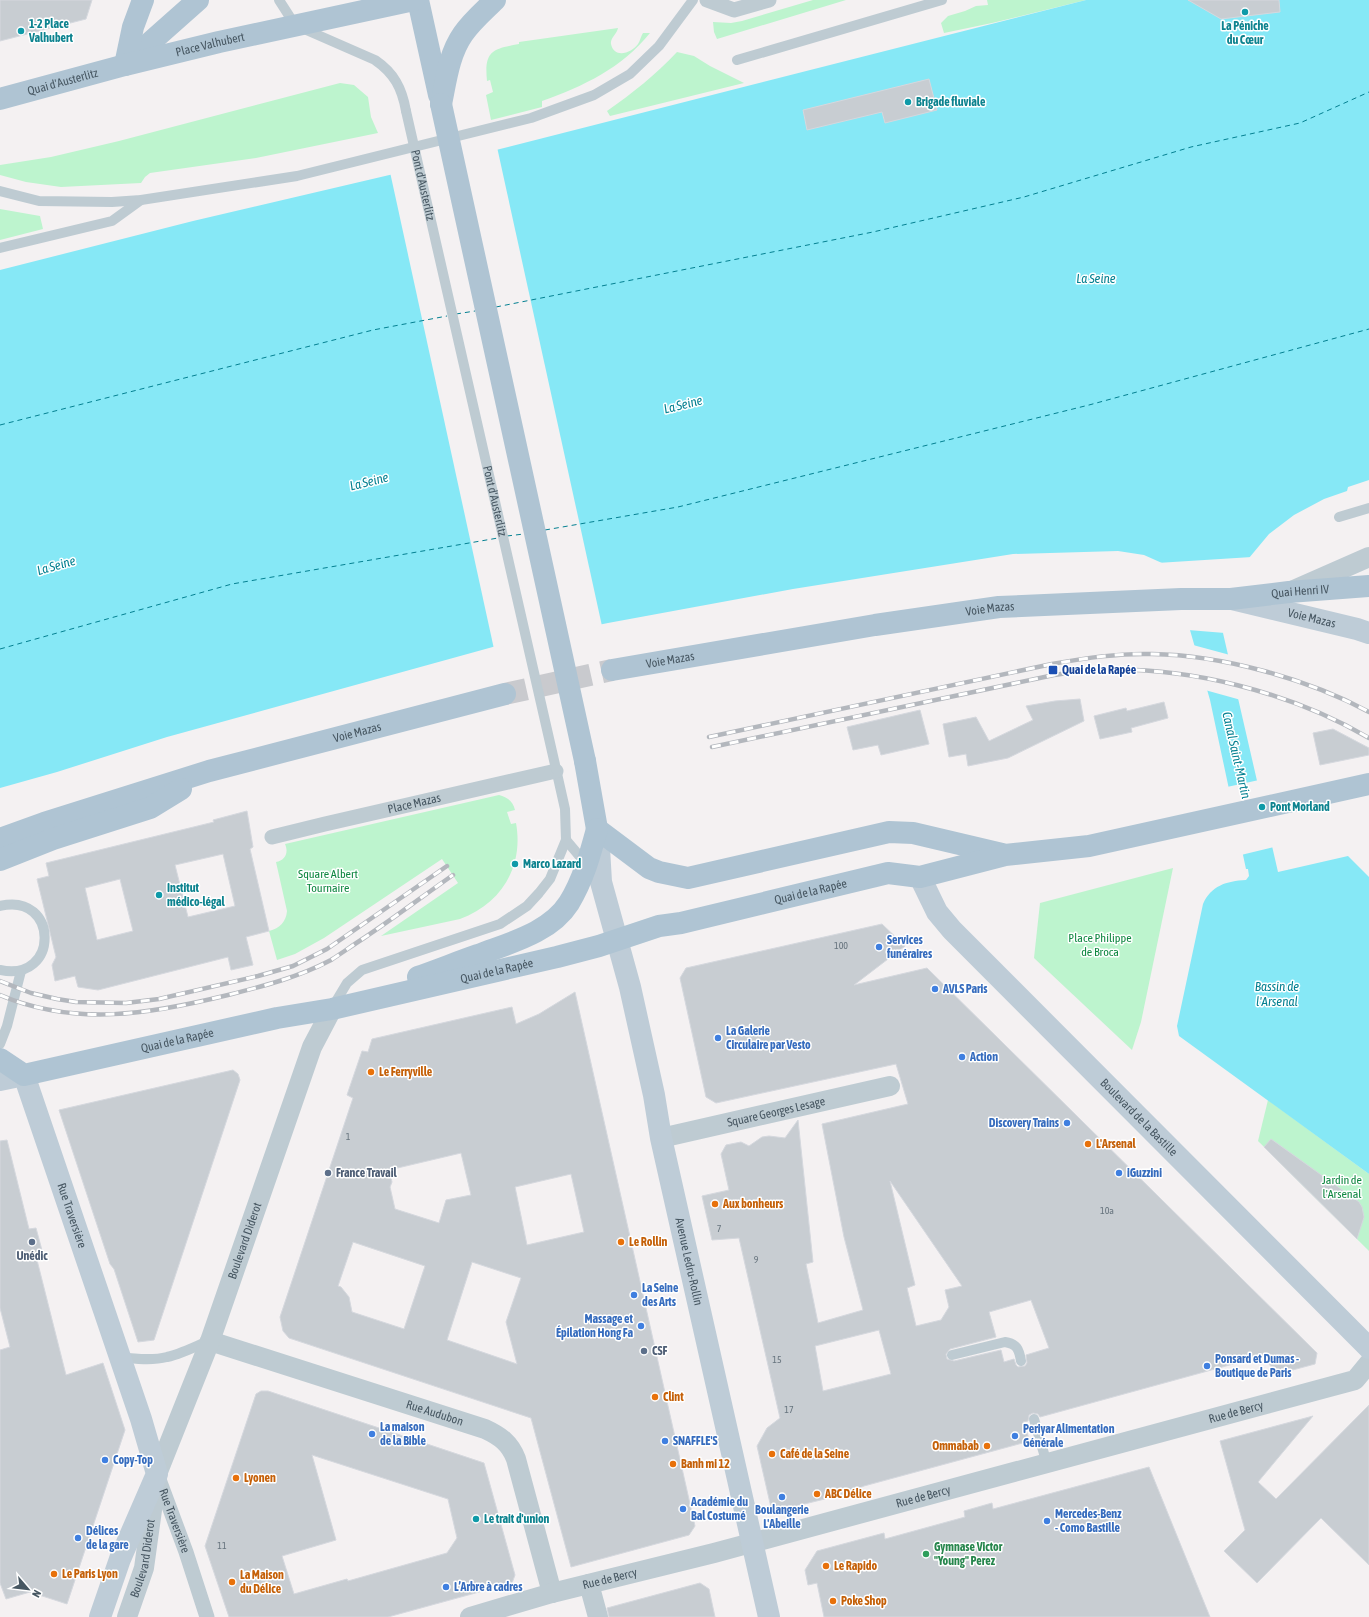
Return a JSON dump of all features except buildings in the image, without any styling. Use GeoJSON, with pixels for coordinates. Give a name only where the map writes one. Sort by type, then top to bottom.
{"type":"FeatureCollection","features":[{"type":"Feature","properties":{"kind":"main road"},"geometry":{"type":"LineString","coordinates":[[125,65],[133,27],[143,0]]}},
{"type":"Feature","properties":{"kind":"main road"},"geometry":{"type":"LineString","coordinates":[[125,65],[198,0]]}},
{"type":"Feature","properties":{"kind":"main road","name":"Place Valhubert"},"geometry":{"type":"LineString","coordinates":[[125,65],[295,25],[330,8],[414,0]]}},
{"type":"Feature","properties":{"kind":"main road"},"geometry":{"type":"LineString","coordinates":[[418,0],[585,761],[598,830],[601,882]]}},
{"type":"Feature","properties":{"kind":"main road"},"geometry":{"type":"LineString","coordinates":[[441,104],[449,65],[455,49],[464,33],[495,0]]}},
{"type":"Feature","properties":{"kind":"main road","name":"Quai d'Austerlitz"},"geometry":{"type":"LineString","coordinates":[[0,99],[125,65]]}},
{"type":"Feature","properties":{"kind":"main road","name":"Quai Henri IV"},"geometry":{"type":"LineString","coordinates":[[1231,599],[1289,592],[1369,586]]}},
{"type":"Feature","properties":{"kind":"main road","name":"Voie Mazas"},"geometry":{"type":"LineString","coordinates":[[612,670],[875,625],[999,607],[1181,599],[1231,599],[1369,633]]}},
{"type":"Feature","properties":{"kind":"main road","name":"Voie Mazas"},"geometry":{"type":"LineString","coordinates":[[209,772],[505,694]]}},
{"type":"Feature","properties":{"kind":"main road"},"geometry":{"type":"LineString","coordinates":[[0,838],[209,772]]}},
{"type":"Feature","properties":{"kind":"main road"},"geometry":{"type":"LineString","coordinates":[[0,860],[53,839],[150,808],[209,772]]}},
{"type":"Feature","properties":{"kind":"main road"},"geometry":{"type":"LineString","coordinates":[[598,830],[649,868],[659,872],[688,878],[888,832],[913,833],[1005,854],[1089,846],[1369,784]]}},
{"type":"Feature","properties":{"kind":"main road","name":"Quai de la Rapée"},"geometry":{"type":"LineString","coordinates":[[332,1009],[512,942],[542,928],[558,916],[568,904],[587,865],[598,830]]}},
{"type":"Feature","properties":{"kind":"main road","name":"Quai de la Rapée"},"geometry":{"type":"LineString","coordinates":[[0,1080],[277,1018],[332,1009],[579,952],[659,926],[681,923],[888,873],[920,877],[1005,854]]}},
{"type":"Feature","properties":{"kind":"main road","name":"Boulevard de la Bastille"},"geometry":{"type":"LineString","coordinates":[[920,877],[936,912],[952,930],[1369,1348]]}},
{"type":"Feature","properties":{"kind":"main road","name":"Avenue Ledru-Rollin"},"geometry":{"type":"LineString","coordinates":[[601,882],[630,987],[654,1095],[661,1138],[770,1617]]}},
{"type":"Feature","properties":{"kind":"main road"},"geometry":{"type":"LineString","coordinates":[[0,1059],[24,1075]]}},
{"type":"Feature","properties":{"kind":"main road","name":"Rue Traversière"},"geometry":{"type":"LineString","coordinates":[[24,1075],[140,1419],[157,1474]]}},
{"type":"Feature","properties":{"kind":"main road","name":"Boulevard Diderot"},"geometry":{"type":"LineString","coordinates":[[100,1617],[120,1559],[157,1474]]}},
{"type":"Feature","properties":{"kind":"street"},"geometry":{"type":"LineString","coordinates":[[707,0],[734,10],[768,0]]}},
{"type":"Feature","properties":{"kind":"street"},"geometry":{"type":"LineString","coordinates":[[1289,592],[1369,557]]}},
{"type":"Feature","properties":{"kind":"street","name":"Place Mazas"},"geometry":{"type":"LineString","coordinates":[[272,838],[325,824],[556,770]]}},
{"type":"Feature","properties":{"kind":"street","name":"Boulevard Diderot"},"geometry":{"type":"LineString","coordinates":[[127,1617],[144,1568],[157,1474],[210,1341],[312,1047],[332,1009]]}},
{"type":"Feature","properties":{"kind":"street","name":"Square Georges Lesage"},"geometry":{"type":"LineString","coordinates":[[661,1138],[890,1086]]}},
{"type":"Feature","properties":{"kind":"street","name":"Rue Audubon"},"geometry":{"type":"LineString","coordinates":[[210,1341],[485,1429],[506,1441],[516,1459],[552,1593]]}},
{"type":"Feature","properties":{"kind":"street","name":"Rue de Bercy"},"geometry":{"type":"LineString","coordinates":[[470,1617],[514,1611],[552,1593],[753,1542],[1355,1380],[1369,1363]]}},
{"type":"Feature","properties":{"kind":"street","name":"Rue Traversière"},"geometry":{"type":"LineString","coordinates":[[157,1474],[186,1552],[207,1617]]}},
{"type":"Feature","properties":{"kind":"street"},"geometry":{"type":"LineString","coordinates":[[589,1584],[598,1617]]}},
{"type":"Feature","properties":{"kind":"lane"},"geometry":{"type":"LineString","coordinates":[[279,0],[295,25]]}},
{"type":"Feature","properties":{"kind":"lane"},"geometry":{"type":"LineString","coordinates":[[0,191],[39,201],[99,202],[141,200],[297,176],[532,118],[594,95],[630,74],[645,61],[674,28],[693,0]]}},
{"type":"Feature","properties":{"kind":"lane"},"geometry":{"type":"LineString","coordinates":[[737,60],[942,0]]}},
{"type":"Feature","properties":{"kind":"lane","name":"Pont d'Austerlitz"},"geometry":{"type":"LineString","coordinates":[[295,25],[375,60],[396,80],[400,88],[565,809],[566,840]]}},
{"type":"Feature","properties":{"kind":"lane"},"geometry":{"type":"LineString","coordinates":[[0,248],[112,221],[141,200]]}},
{"type":"Feature","properties":{"kind":"lane"},"geometry":{"type":"LineString","coordinates":[[1339,517],[1369,508]]}},
{"type":"Feature","properties":{"kind":"lane"},"geometry":{"type":"LineString","coordinates":[[332,1009],[347,983],[362,970],[500,924],[527,906],[550,879],[566,840],[601,882]]}},
{"type":"Feature","properties":{"kind":"lane"},"geometry":{"type":"LineString","coordinates":[[0,906],[9,904],[20,905],[30,909],[38,916],[44,926],[46,937],[44,948],[39,958],[32,966],[21,971],[10,972],[0,970]]}},
{"type":"Feature","properties":{"kind":"lane"},"geometry":{"type":"LineString","coordinates":[[0,1044],[7,1026],[21,971]]}},
{"type":"Feature","properties":{"kind":"lane"},"geometry":{"type":"LineString","coordinates":[[119,1357],[144,1359],[166,1358],[210,1341]]}},
{"type":"Feature","properties":{"kind":"lane"},"geometry":{"type":"LineString","coordinates":[[952,1355],[1005,1342],[1013,1344],[1017,1347],[1021,1361]]}},
{"type":"Feature","properties":{"kind":"lane"},"geometry":{"type":"LineString","coordinates":[[1034,1419],[1047,1464]]}},
{"type":"Feature","properties":{"kind":"green space"},"geometry":{"type":"Polygon","coordinates":[[[813,0],[846,0],[717,39],[714,32],[713,22],[731,23],[742,21],[813,0]]]}},
{"type":"Feature","properties":{"kind":"green space"},"geometry":{"type":"Polygon","coordinates":[[[987,0],[1086,0],[944,33],[941,23],[948,16],[976,6],[988,5],[987,0]]]}},
{"type":"Feature","properties":{"kind":"green space"},"geometry":{"type":"Polygon","coordinates":[[[618,28],[611,44],[613,49],[619,53],[632,50],[638,44],[643,33],[650,33],[639,45],[615,66],[573,89],[542,101],[542,107],[491,120],[486,95],[493,92],[490,80],[487,81],[486,71],[489,57],[496,50],[519,44],[519,42],[618,28]]]}},
{"type":"Feature","properties":{"kind":"green space"},"geometry":{"type":"Polygon","coordinates":[[[677,52],[694,56],[744,83],[610,116],[607,111],[644,83],[677,52]]]}},
{"type":"Feature","properties":{"kind":"green space"},"geometry":{"type":"Polygon","coordinates":[[[340,83],[354,85],[368,97],[371,117],[378,133],[256,158],[150,173],[141,183],[61,187],[26,182],[0,175],[0,165],[51,157],[119,141],[340,83]]]}},
{"type":"Feature","properties":{"kind":"green space"},"geometry":{"type":"Polygon","coordinates":[[[0,209],[40,216],[43,229],[0,240],[0,209]]]}},
{"type":"Feature","properties":{"kind":"green space","name":"Square Albert Tournaire"},"geometry":{"type":"Polygon","coordinates":[[[499,795],[505,797],[513,804],[515,810],[507,812],[511,824],[516,823],[518,839],[513,869],[498,894],[487,904],[460,919],[381,936],[458,883],[442,859],[324,938],[295,954],[277,960],[269,931],[282,924],[287,911],[276,862],[282,860],[285,856],[287,850],[285,844],[499,795]]]}},
{"type":"Feature","properties":{"kind":"green space","name":"Place Philippe de Broca"},"geometry":{"type":"Polygon","coordinates":[[[1173,868],[1141,1022],[1132,1050],[1034,958],[1040,903],[1173,868]]]}},
{"type":"Feature","properties":{"kind":"green space","name":"Jardin de l'Arsenal"},"geometry":{"type":"Polygon","coordinates":[[[1268,1100],[1369,1174],[1369,1251],[1258,1141],[1268,1100]]]}},
{"type":"Feature","properties":{"kind":"water","name":"La Seine"},"geometry":{"type":"Polygon","coordinates":[[[1086,0],[1369,0],[1369,480],[1348,487],[1347,491],[1324,499],[1294,515],[1269,534],[1249,558],[1233,592],[1223,633],[1278,872],[1348,856],[1369,877],[1369,1174],[1179,1036],[1177,1026],[1203,904],[1210,893],[1215,889],[1226,883],[1246,880],[1249,876],[1248,869],[1246,869],[1210,700],[1190,630],[1173,579],[1162,563],[1144,555],[1118,551],[1013,554],[793,589],[608,623],[500,645],[167,737],[57,772],[0,788],[0,270],[193,221],[496,150],[1086,0]]]}},
{"type":"Feature","properties":{"kind":"pier"},"geometry":{"type":"Polygon","coordinates":[[[497,147],[602,626],[494,649],[390,172],[497,147]]]}},
{"type":"Feature","properties":{"kind":"pier"},"geometry":{"type":"Polygon","coordinates":[[[1252,557],[1235,592],[1225,633],[1188,630],[1171,580],[1157,563],[1252,557]]]}},
{"type":"Feature","properties":{"kind":"pier"},"geometry":{"type":"Polygon","coordinates":[[[1193,645],[1230,655],[1241,700],[1205,690],[1193,645]]]}},
{"type":"Feature","properties":{"kind":"pier"},"geometry":{"type":"Polygon","coordinates":[[[1259,780],[1274,847],[1241,855],[1227,787],[1259,780]]]}},
{"type":"Feature","properties":{"kind":"ferry route"},"geometry":{"type":"LineString","coordinates":[[496,307],[873,232],[1024,197],[1191,147],[1300,123],[1369,92]]}},
{"type":"Feature","properties":{"kind":"ferry route"},"geometry":{"type":"LineString","coordinates":[[456,314],[475,311]]}},
{"type":"Feature","properties":{"kind":"ferry route"},"geometry":{"type":"LineString","coordinates":[[0,425],[373,330],[447,316]]}},
{"type":"Feature","properties":{"kind":"ferry route"},"geometry":{"type":"LineString","coordinates":[[545,530],[678,507],[1089,405],[1369,329]]}},
{"type":"Feature","properties":{"kind":"ferry route"},"geometry":{"type":"LineString","coordinates":[[507,536],[524,534]]}},
{"type":"Feature","properties":{"kind":"ferry route"},"geometry":{"type":"LineString","coordinates":[[0,649],[232,584],[498,538]]}},
{"type":"Feature","properties":{"kind":"tunnel"},"geometry":{"type":"LineString","coordinates":[[505,694],[612,670]]}},
{"type":"Feature","properties":{"kind":"railway"},"geometry":{"type":"LineString","coordinates":[[709,737],[1052,664],[1127,654],[1179,655],[1235,664],[1292,679],[1345,700],[1369,712]]}},
{"type":"Feature","properties":{"kind":"railway"},"geometry":{"type":"LineString","coordinates":[[712,747],[1054,675],[1097,670],[1167,672],[1238,685],[1306,707],[1369,738]]}},
{"type":"Feature","properties":{"kind":"railway"},"geometry":{"type":"LineString","coordinates":[[0,981],[31,993],[57,999],[76,1002],[126,1003],[159,999],[258,976],[293,966],[327,949],[447,866]]}},
{"type":"Feature","properties":{"kind":"railway"},"geometry":{"type":"LineString","coordinates":[[0,995],[28,1005],[57,1011],[85,1014],[114,1014],[171,1008],[255,988],[294,976],[331,960],[453,875]]}},
{"type":"Feature","properties":{"kind":"place","name":"La Péniche du Cœur"},"geometry":{"type":"Point","coordinates":[1245,12]}},
{"type":"Feature","properties":{"kind":"place","name":"1-2 Place Valhubert"},"geometry":{"type":"Point","coordinates":[21,31]}},
{"type":"Feature","properties":{"kind":"place","name":"Brigade fluviale"},"geometry":{"type":"Point","coordinates":[908,102]}},
{"type":"Feature","properties":{"kind":"place","name":"Quai de la Rapée"},"geometry":{"type":"Point","coordinates":[1053,670]}},
{"type":"Feature","properties":{"kind":"place","name":"Pont Morland"},"geometry":{"type":"Point","coordinates":[1262,807]}},
{"type":"Feature","properties":{"kind":"place","name":"Marco Lazard"},"geometry":{"type":"Point","coordinates":[515,864]}},
{"type":"Feature","properties":{"kind":"place","name":"Institut médico-légal"},"geometry":{"type":"Point","coordinates":[159,895]}},
{"type":"Feature","properties":{"kind":"place","name":"Services funéraires"},"geometry":{"type":"Point","coordinates":[879,947]}},
{"type":"Feature","properties":{"kind":"place","name":"AVLS Paris"},"geometry":{"type":"Point","coordinates":[935,989]}},
{"type":"Feature","properties":{"kind":"place","name":"La Galerie Circulaire par Vesto"},"geometry":{"type":"Point","coordinates":[718,1038]}},
{"type":"Feature","properties":{"kind":"place","name":"Action"},"geometry":{"type":"Point","coordinates":[962,1057]}},
{"type":"Feature","properties":{"kind":"place","name":"Le Ferryville"},"geometry":{"type":"Point","coordinates":[371,1072]}},
{"type":"Feature","properties":{"kind":"place","name":"Discovery Trains"},"geometry":{"type":"Point","coordinates":[1067,1123]}},
{"type":"Feature","properties":{"kind":"place","name":"L'Arsenal"},"geometry":{"type":"Point","coordinates":[1088,1144]}},
{"type":"Feature","properties":{"kind":"place","name":"France Travail"},"geometry":{"type":"Point","coordinates":[328,1173]}},
{"type":"Feature","properties":{"kind":"place","name":"iGuzzini"},"geometry":{"type":"Point","coordinates":[1119,1173]}},
{"type":"Feature","properties":{"kind":"place","name":"Aux bonheurs"},"geometry":{"type":"Point","coordinates":[715,1204]}},
{"type":"Feature","properties":{"kind":"place","name":"Unédic"},"geometry":{"type":"Point","coordinates":[32,1242]}},
{"type":"Feature","properties":{"kind":"place","name":"Le Rollin"},"geometry":{"type":"Point","coordinates":[621,1242]}},
{"type":"Feature","properties":{"kind":"place","name":"La Seine des Arts"},"geometry":{"type":"Point","coordinates":[634,1295]}},
{"type":"Feature","properties":{"kind":"place","name":"Massage et Épilation Hong Fa"},"geometry":{"type":"Point","coordinates":[641,1326]}},
{"type":"Feature","properties":{"kind":"place","name":"CSF"},"geometry":{"type":"Point","coordinates":[644,1351]}},
{"type":"Feature","properties":{"kind":"place","name":"Ponsard et Dumas - Boutique de Paris"},"geometry":{"type":"Point","coordinates":[1207,1366]}},
{"type":"Feature","properties":{"kind":"place","name":"Clint"},"geometry":{"type":"Point","coordinates":[655,1397]}},
{"type":"Feature","properties":{"kind":"place","name":"La maison de la Bible"},"geometry":{"type":"Point","coordinates":[372,1434]}},
{"type":"Feature","properties":{"kind":"place","name":"Periyar Alimentation Générale"},"geometry":{"type":"Point","coordinates":[1015,1436]}},
{"type":"Feature","properties":{"kind":"place","name":"SNAFFLE'S"},"geometry":{"type":"Point","coordinates":[665,1441]}},
{"type":"Feature","properties":{"kind":"place","name":"Ommabab"},"geometry":{"type":"Point","coordinates":[987,1446]}},
{"type":"Feature","properties":{"kind":"place","name":"Café de la Seine"},"geometry":{"type":"Point","coordinates":[772,1454]}},
{"type":"Feature","properties":{"kind":"place","name":"Copy-Top"},"geometry":{"type":"Point","coordinates":[105,1460]}},
{"type":"Feature","properties":{"kind":"place","name":"Banh mi 12"},"geometry":{"type":"Point","coordinates":[673,1464]}},
{"type":"Feature","properties":{"kind":"place","name":"Lyonen"},"geometry":{"type":"Point","coordinates":[236,1478]}},
{"type":"Feature","properties":{"kind":"place","name":"ABC Délice"},"geometry":{"type":"Point","coordinates":[817,1494]}},
{"type":"Feature","properties":{"kind":"place","name":"Boulangerie L'Abeille"},"geometry":{"type":"Point","coordinates":[782,1497]}},
{"type":"Feature","properties":{"kind":"place","name":"Académie du Bal Costumé"},"geometry":{"type":"Point","coordinates":[683,1509]}},
{"type":"Feature","properties":{"kind":"place","name":"Le trait d'union"},"geometry":{"type":"Point","coordinates":[476,1519]}},
{"type":"Feature","properties":{"kind":"place","name":"Mercedes-Benz - Como Bastille"},"geometry":{"type":"Point","coordinates":[1047,1521]}},
{"type":"Feature","properties":{"kind":"place","name":"Délices de la gare"},"geometry":{"type":"Point","coordinates":[78,1538]}},
{"type":"Feature","properties":{"kind":"place","name":"Gymnase Victor \"Young\" Perez"},"geometry":{"type":"Point","coordinates":[926,1554]}},
{"type":"Feature","properties":{"kind":"place","name":"Le Rapido"},"geometry":{"type":"Point","coordinates":[826,1566]}},
{"type":"Feature","properties":{"kind":"place","name":"Le Paris Lyon"},"geometry":{"type":"Point","coordinates":[54,1574]}},
{"type":"Feature","properties":{"kind":"place","name":"La Maison du Délice"},"geometry":{"type":"Point","coordinates":[232,1582]}},
{"type":"Feature","properties":{"kind":"place","name":"L’Arbre à cadres"},"geometry":{"type":"Point","coordinates":[446,1587]}},
{"type":"Feature","properties":{"kind":"place","name":"Poke Shop"},"geometry":{"type":"Point","coordinates":[833,1601]}},
{"type":"Feature","properties":{"kind":"water label","name":"Canal Saint-Martin"},"geometry":{"type":"Point","coordinates":[1237,755]}},
{"type":"Feature","properties":{"kind":"water label","name":"Bassin de l'Arsenal"},"geometry":{"type":"Point","coordinates":[1277,994]}}]}
